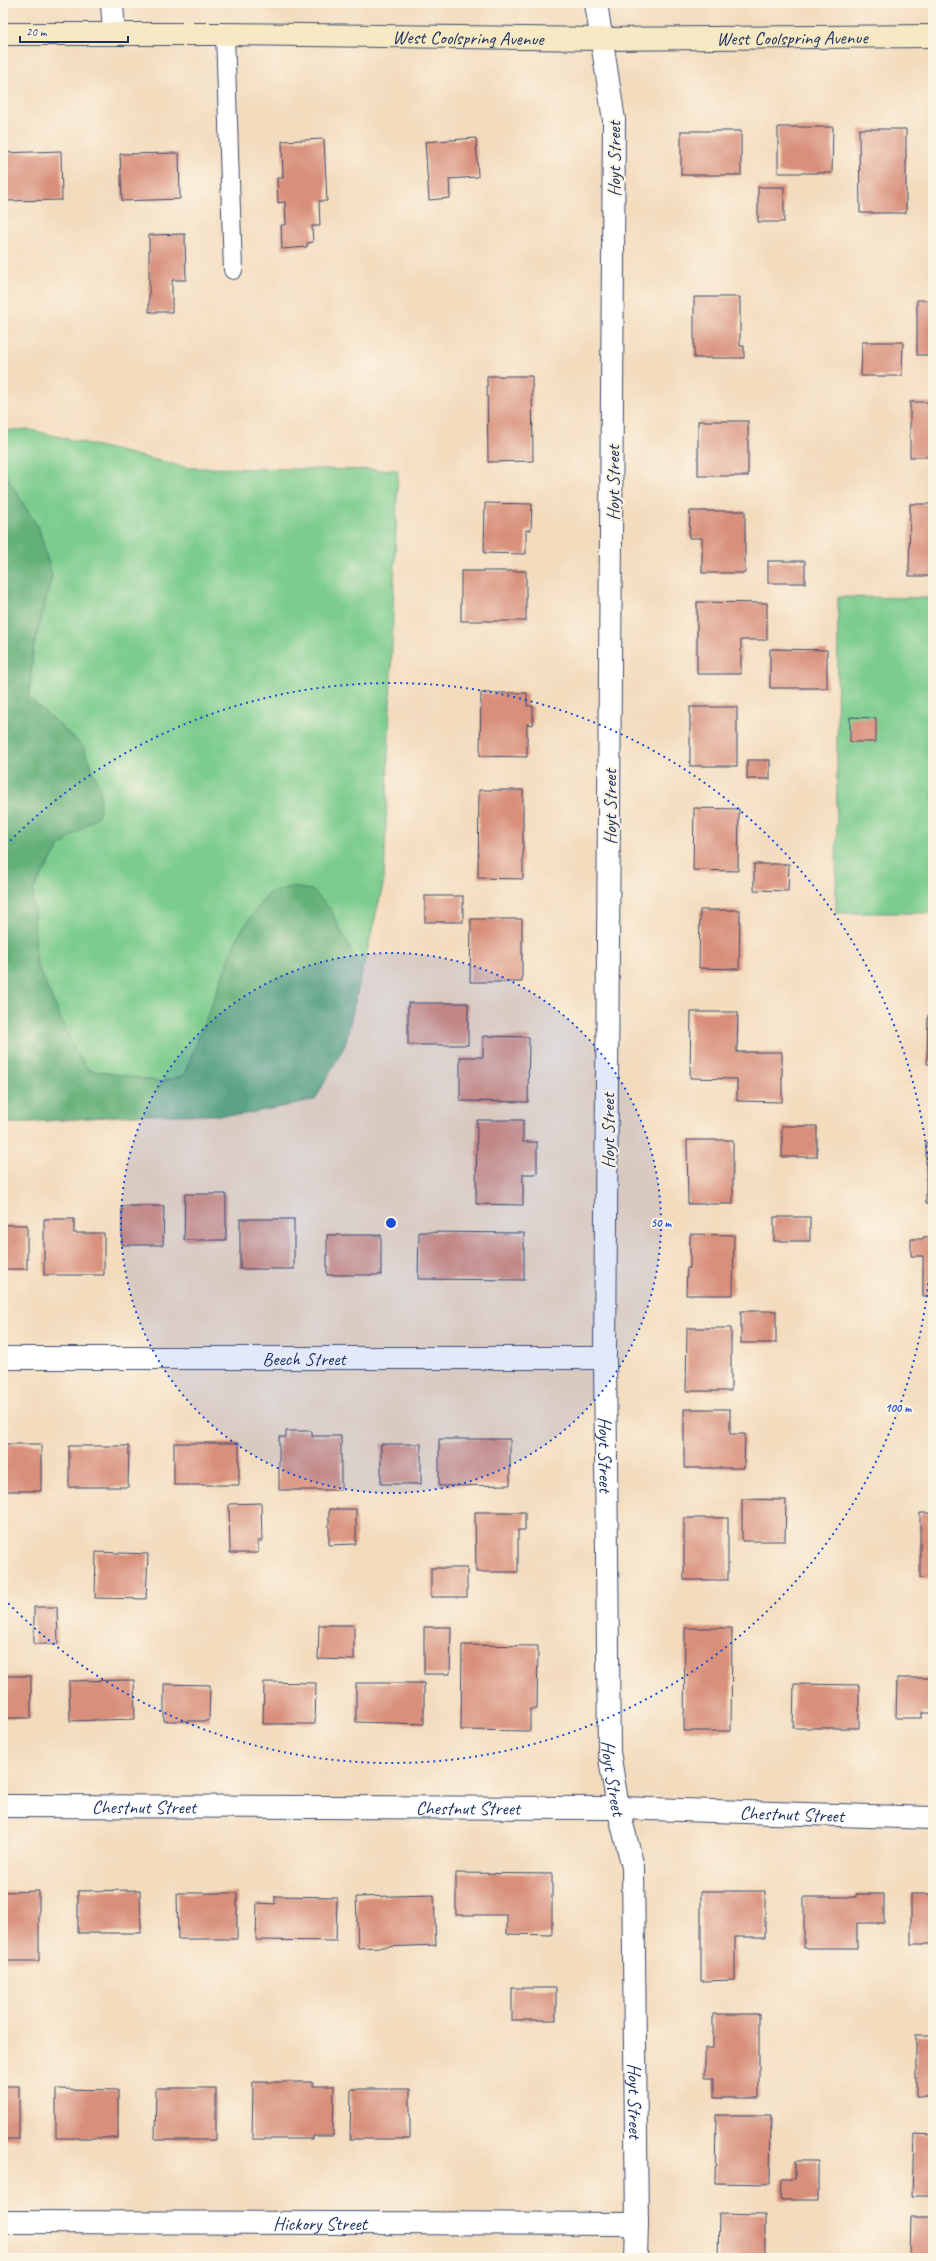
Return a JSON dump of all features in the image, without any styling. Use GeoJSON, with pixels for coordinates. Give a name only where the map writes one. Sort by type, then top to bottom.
{"type":"FeatureCollection","features":[{"type":"Feature","properties":{"kind":"street"},"geometry":{"type":"LineString","coordinates":[[112,3],[114,34]]}},
{"type":"Feature","properties":{"kind":"street","name":"Hoyt Street"},"geometry":{"type":"LineString","coordinates":[[596,3],[614,120],[605,1358],[609,1752],[618,1808],[633,1868],[637,2224],[636,2258]]}},
{"type":"Feature","properties":{"kind":"street","name":"West Coolspring Avenue"},"geometry":{"type":"LineString","coordinates":[[3,34],[225,34],[602,39],[933,36]]}},
{"type":"Feature","properties":{"kind":"street","name":"Beech Street"},"geometry":{"type":"LineString","coordinates":[[3,1358],[605,1358]]}},
{"type":"Feature","properties":{"kind":"street","name":"Chestnut Street"},"geometry":{"type":"LineString","coordinates":[[3,1806],[618,1808],[933,1818]]}},
{"type":"Feature","properties":{"kind":"street","name":"Hickory Street"},"geometry":{"type":"LineString","coordinates":[[3,2222],[637,2224]]}},
{"type":"Feature","properties":{"kind":"lane"},"geometry":{"type":"LineString","coordinates":[[225,34],[233,270]]}},
{"type":"Feature","properties":{"kind":"green space"},"geometry":{"type":"Polygon","coordinates":[[[27,429],[189,468],[398,470],[384,881],[362,972],[329,907],[239,934],[184,1075],[162,1082],[89,1070],[75,1051],[36,962],[33,890],[59,847],[99,815],[83,746],[29,698],[33,650],[52,576],[39,529],[3,471],[3,431],[27,429]]]}},
{"type":"Feature","properties":{"kind":"green space"},"geometry":{"type":"Polygon","coordinates":[[[3,471],[39,529],[52,576],[33,650],[29,698],[83,746],[101,792],[99,815],[59,847],[33,890],[36,962],[75,1051],[89,1070],[162,1082],[184,1075],[239,934],[267,894],[290,887],[312,890],[329,907],[362,972],[345,1045],[315,1100],[240,1115],[136,1115],[3,1124],[3,471]]]}},
{"type":"Feature","properties":{"kind":"green space"},"geometry":{"type":"Polygon","coordinates":[[[838,597],[933,598],[933,913],[836,913],[838,597]]]}},
{"type":"Feature","properties":{"kind":"building"},"geometry":{"type":"Polygon","coordinates":[[[778,127],[833,127],[832,173],[778,173],[778,127]]]}},
{"type":"Feature","properties":{"kind":"building"},"geometry":{"type":"Polygon","coordinates":[[[859,129],[906,129],[906,213],[860,213],[859,129]]]}},
{"type":"Feature","properties":{"kind":"building"},"geometry":{"type":"Polygon","coordinates":[[[681,131],[741,131],[741,175],[681,175],[681,131]]]}},
{"type":"Feature","properties":{"kind":"building"},"geometry":{"type":"Polygon","coordinates":[[[476,138],[478,177],[449,179],[450,198],[429,200],[425,142],[476,138]]]}},
{"type":"Feature","properties":{"kind":"building"},"geometry":{"type":"Polygon","coordinates":[[[324,139],[327,201],[319,201],[320,226],[312,226],[313,242],[307,243],[307,247],[282,249],[281,225],[286,225],[285,202],[278,203],[277,178],[283,178],[282,141],[324,139]]]}},
{"type":"Feature","properties":{"kind":"building"},"geometry":{"type":"Polygon","coordinates":[[[61,151],[62,200],[3,201],[3,153],[61,151]]]}},
{"type":"Feature","properties":{"kind":"building"},"geometry":{"type":"Polygon","coordinates":[[[179,153],[180,199],[122,201],[120,154],[179,153]]]}},
{"type":"Feature","properties":{"kind":"building"},"geometry":{"type":"Polygon","coordinates":[[[758,187],[784,187],[784,222],[758,222],[758,187]]]}},
{"type":"Feature","properties":{"kind":"building"},"geometry":{"type":"Polygon","coordinates":[[[185,234],[186,280],[172,280],[172,312],[149,312],[149,235],[185,234]]]}},
{"type":"Feature","properties":{"kind":"building"},"geometry":{"type":"Polygon","coordinates":[[[694,297],[740,297],[740,346],[744,346],[744,358],[694,358],[694,297]]]}},
{"type":"Feature","properties":{"kind":"building"},"geometry":{"type":"Polygon","coordinates":[[[917,300],[933,300],[933,355],[917,355],[917,300]]]}},
{"type":"Feature","properties":{"kind":"building"},"geometry":{"type":"Polygon","coordinates":[[[862,342],[903,342],[902,376],[861,376],[862,342]]]}},
{"type":"Feature","properties":{"kind":"building"},"geometry":{"type":"Polygon","coordinates":[[[487,376],[532,376],[533,461],[488,462],[487,376]]]}},
{"type":"Feature","properties":{"kind":"building"},"geometry":{"type":"Polygon","coordinates":[[[910,402],[933,402],[933,457],[910,457],[910,402]]]}},
{"type":"Feature","properties":{"kind":"building"},"geometry":{"type":"Polygon","coordinates":[[[698,421],[748,421],[748,476],[698,476],[698,421]]]}},
{"type":"Feature","properties":{"kind":"building"},"geometry":{"type":"Polygon","coordinates":[[[485,503],[532,504],[531,530],[526,530],[526,554],[484,553],[485,503]]]}},
{"type":"Feature","properties":{"kind":"building"},"geometry":{"type":"Polygon","coordinates":[[[910,504],[933,504],[933,576],[909,576],[910,504]]]}},
{"type":"Feature","properties":{"kind":"building"},"geometry":{"type":"Polygon","coordinates":[[[690,511],[745,511],[745,573],[702,573],[702,538],[689,538],[690,511]]]}},
{"type":"Feature","properties":{"kind":"building"},"geometry":{"type":"Polygon","coordinates":[[[768,561],[805,561],[805,583],[768,583],[768,561]]]}},
{"type":"Feature","properties":{"kind":"building"},"geometry":{"type":"Polygon","coordinates":[[[461,571],[526,571],[526,621],[461,621],[461,571]]]}},
{"type":"Feature","properties":{"kind":"building"},"geometry":{"type":"Polygon","coordinates":[[[697,602],[767,603],[767,640],[741,640],[741,674],[697,674],[697,602]]]}},
{"type":"Feature","properties":{"kind":"building"},"geometry":{"type":"Polygon","coordinates":[[[770,649],[827,650],[827,688],[770,688],[770,649]]]}},
{"type":"Feature","properties":{"kind":"building"},"geometry":{"type":"Polygon","coordinates":[[[481,693],[527,693],[527,706],[533,706],[533,725],[527,724],[527,757],[480,756],[481,693]]]}},
{"type":"Feature","properties":{"kind":"building"},"geometry":{"type":"Polygon","coordinates":[[[690,707],[737,707],[737,766],[690,766],[690,707]]]}},
{"type":"Feature","properties":{"kind":"building"},"geometry":{"type":"Polygon","coordinates":[[[850,717],[876,718],[876,742],[850,742],[850,717]]]}},
{"type":"Feature","properties":{"kind":"building"},"geometry":{"type":"Polygon","coordinates":[[[747,760],[770,760],[770,779],[747,779],[747,760]]]}},
{"type":"Feature","properties":{"kind":"building"},"geometry":{"type":"Polygon","coordinates":[[[479,790],[523,790],[523,879],[478,878],[479,790]]]}},
{"type":"Feature","properties":{"kind":"building"},"geometry":{"type":"Polygon","coordinates":[[[694,808],[739,809],[738,871],[693,870],[694,808]]]}},
{"type":"Feature","properties":{"kind":"building"},"geometry":{"type":"Polygon","coordinates":[[[754,864],[789,864],[788,891],[754,890],[754,864]]]}},
{"type":"Feature","properties":{"kind":"building"},"geometry":{"type":"Polygon","coordinates":[[[425,896],[463,896],[463,922],[425,922],[425,896]]]}},
{"type":"Feature","properties":{"kind":"building"},"geometry":{"type":"Polygon","coordinates":[[[700,910],[740,910],[739,969],[699,968],[700,910]]]}},
{"type":"Feature","properties":{"kind":"building"},"geometry":{"type":"Polygon","coordinates":[[[471,919],[522,919],[522,982],[470,982],[471,919]]]}},
{"type":"Feature","properties":{"kind":"building"},"geometry":{"type":"Polygon","coordinates":[[[408,1003],[468,1003],[468,1045],[408,1045],[408,1003]]]}},
{"type":"Feature","properties":{"kind":"building"},"geometry":{"type":"Polygon","coordinates":[[[691,1012],[738,1012],[737,1052],[782,1052],[782,1102],[737,1101],[737,1079],[690,1078],[691,1012]]]}},
{"type":"Feature","properties":{"kind":"building"},"geometry":{"type":"Polygon","coordinates":[[[928,1015],[933,1015],[933,1064],[927,1064],[928,1015]]]}},
{"type":"Feature","properties":{"kind":"building"},"geometry":{"type":"Polygon","coordinates":[[[483,1036],[529,1037],[528,1102],[460,1101],[460,1057],[483,1057],[483,1036]]]}},
{"type":"Feature","properties":{"kind":"building"},"geometry":{"type":"Polygon","coordinates":[[[477,1120],[523,1120],[523,1142],[537,1142],[537,1174],[523,1174],[523,1205],[476,1204],[477,1120]]]}},
{"type":"Feature","properties":{"kind":"building"},"geometry":{"type":"Polygon","coordinates":[[[782,1126],[817,1126],[817,1157],[782,1157],[782,1126]]]}},
{"type":"Feature","properties":{"kind":"building"},"geometry":{"type":"Polygon","coordinates":[[[687,1140],[733,1140],[733,1204],[688,1204],[687,1140]]]}},
{"type":"Feature","properties":{"kind":"building"},"geometry":{"type":"Polygon","coordinates":[[[926,1142],[933,1142],[933,1204],[926,1203],[926,1142]]]}},
{"type":"Feature","properties":{"kind":"building"},"geometry":{"type":"Polygon","coordinates":[[[185,1194],[226,1194],[226,1240],[184,1240],[185,1194]]]}},
{"type":"Feature","properties":{"kind":"building"},"geometry":{"type":"Polygon","coordinates":[[[122,1206],[164,1206],[163,1245],[122,1245],[122,1206]]]}},
{"type":"Feature","properties":{"kind":"building"},"geometry":{"type":"Polygon","coordinates":[[[774,1217],[810,1217],[810,1241],[774,1241],[774,1217]]]}},
{"type":"Feature","properties":{"kind":"building"},"geometry":{"type":"Polygon","coordinates":[[[44,1219],[74,1219],[74,1233],[104,1233],[104,1275],[44,1275],[44,1219]]]}},
{"type":"Feature","properties":{"kind":"building"},"geometry":{"type":"Polygon","coordinates":[[[240,1219],[294,1219],[294,1269],[240,1269],[240,1219]]]}},
{"type":"Feature","properties":{"kind":"building"},"geometry":{"type":"Polygon","coordinates":[[[3,1225],[27,1225],[27,1269],[3,1269],[3,1225]]]}},
{"type":"Feature","properties":{"kind":"building"},"geometry":{"type":"Polygon","coordinates":[[[419,1232],[524,1233],[524,1280],[418,1279],[419,1232]]]}},
{"type":"Feature","properties":{"kind":"building"},"geometry":{"type":"Polygon","coordinates":[[[690,1234],[734,1235],[733,1295],[686,1295],[687,1268],[690,1268],[690,1234]]]}},
{"type":"Feature","properties":{"kind":"building"},"geometry":{"type":"Polygon","coordinates":[[[327,1235],[381,1235],[381,1275],[327,1275],[327,1235]]]}},
{"type":"Feature","properties":{"kind":"building"},"geometry":{"type":"Polygon","coordinates":[[[923,1237],[933,1237],[933,1296],[923,1296],[923,1256],[911,1256],[911,1239],[923,1239],[923,1237]]]}},
{"type":"Feature","properties":{"kind":"building"},"geometry":{"type":"Polygon","coordinates":[[[741,1311],[776,1311],[776,1343],[741,1343],[741,1311]]]}},
{"type":"Feature","properties":{"kind":"building"},"geometry":{"type":"Polygon","coordinates":[[[687,1328],[731,1328],[731,1391],[686,1391],[687,1328]]]}},
{"type":"Feature","properties":{"kind":"building"},"geometry":{"type":"Polygon","coordinates":[[[684,1409],[730,1409],[730,1434],[745,1434],[744,1468],[684,1468],[684,1409]]]}},
{"type":"Feature","properties":{"kind":"building"},"geometry":{"type":"Polygon","coordinates":[[[286,1431],[312,1431],[312,1436],[341,1436],[341,1490],[279,1490],[279,1437],[286,1437],[286,1431]]]}},
{"type":"Feature","properties":{"kind":"building"},"geometry":{"type":"Polygon","coordinates":[[[439,1439],[510,1439],[510,1485],[439,1486],[439,1439]]]}},
{"type":"Feature","properties":{"kind":"building"},"geometry":{"type":"Polygon","coordinates":[[[174,1443],[239,1443],[239,1485],[174,1485],[174,1443]]]}},
{"type":"Feature","properties":{"kind":"building"},"geometry":{"type":"Polygon","coordinates":[[[3,1444],[41,1444],[41,1491],[3,1491],[3,1444]]]}},
{"type":"Feature","properties":{"kind":"building"},"geometry":{"type":"Polygon","coordinates":[[[381,1444],[421,1444],[421,1484],[381,1484],[381,1444]]]}},
{"type":"Feature","properties":{"kind":"building"},"geometry":{"type":"Polygon","coordinates":[[[69,1446],[129,1446],[128,1487],[69,1487],[69,1446]]]}},
{"type":"Feature","properties":{"kind":"building"},"geometry":{"type":"Polygon","coordinates":[[[742,1499],[786,1500],[785,1541],[742,1541],[742,1499]]]}},
{"type":"Feature","properties":{"kind":"building"},"geometry":{"type":"Polygon","coordinates":[[[261,1503],[262,1541],[258,1541],[258,1553],[230,1553],[229,1504],[261,1503]]]}},
{"type":"Feature","properties":{"kind":"building"},"geometry":{"type":"Polygon","coordinates":[[[329,1509],[356,1509],[356,1544],[329,1545],[329,1509]]]}},
{"type":"Feature","properties":{"kind":"building"},"geometry":{"type":"Polygon","coordinates":[[[475,1512],[525,1512],[525,1530],[518,1530],[518,1572],[476,1572],[475,1512]]]}},
{"type":"Feature","properties":{"kind":"building"},"geometry":{"type":"Polygon","coordinates":[[[920,1513],[933,1513],[933,1579],[920,1578],[920,1513]]]}},
{"type":"Feature","properties":{"kind":"building"},"geometry":{"type":"Polygon","coordinates":[[[684,1518],[728,1518],[728,1580],[684,1580],[684,1518]]]}},
{"type":"Feature","properties":{"kind":"building"},"geometry":{"type":"Polygon","coordinates":[[[96,1552],[148,1554],[146,1599],[95,1598],[96,1552]]]}},
{"type":"Feature","properties":{"kind":"building"},"geometry":{"type":"Polygon","coordinates":[[[431,1568],[467,1568],[467,1597],[431,1597],[431,1568]]]}},
{"type":"Feature","properties":{"kind":"building"},"geometry":{"type":"Polygon","coordinates":[[[34,1607],[57,1607],[58,1644],[34,1644],[34,1607]]]}},
{"type":"Feature","properties":{"kind":"building"},"geometry":{"type":"Polygon","coordinates":[[[319,1625],[354,1625],[354,1660],[318,1659],[319,1625]]]}},
{"type":"Feature","properties":{"kind":"building"},"geometry":{"type":"Polygon","coordinates":[[[424,1627],[451,1627],[450,1674],[424,1674],[424,1627]]]}},
{"type":"Feature","properties":{"kind":"building"},"geometry":{"type":"Polygon","coordinates":[[[685,1628],[732,1628],[731,1731],[684,1731],[685,1628]]]}},
{"type":"Feature","properties":{"kind":"building"},"geometry":{"type":"Polygon","coordinates":[[[462,1645],[538,1646],[537,1709],[530,1709],[530,1731],[461,1730],[462,1645]]]}},
{"type":"Feature","properties":{"kind":"building"},"geometry":{"type":"Polygon","coordinates":[[[3,1676],[31,1676],[31,1718],[3,1718],[3,1676]]]}},
{"type":"Feature","properties":{"kind":"building"},"geometry":{"type":"Polygon","coordinates":[[[897,1678],[933,1678],[933,1713],[922,1713],[922,1718],[896,1718],[897,1678]]]}},
{"type":"Feature","properties":{"kind":"building"},"geometry":{"type":"Polygon","coordinates":[[[134,1680],[135,1719],[70,1721],[69,1681],[134,1680]]]}},
{"type":"Feature","properties":{"kind":"building"},"geometry":{"type":"Polygon","coordinates":[[[264,1682],[316,1683],[315,1724],[263,1724],[264,1682]]]}},
{"type":"Feature","properties":{"kind":"building"},"geometry":{"type":"Polygon","coordinates":[[[356,1683],[424,1683],[424,1724],[356,1722],[356,1683]]]}},
{"type":"Feature","properties":{"kind":"building"},"geometry":{"type":"Polygon","coordinates":[[[164,1684],[210,1685],[209,1721],[164,1721],[164,1684]]]}},
{"type":"Feature","properties":{"kind":"building"},"geometry":{"type":"Polygon","coordinates":[[[794,1684],[859,1685],[859,1728],[793,1728],[794,1684]]]}},
{"type":"Feature","properties":{"kind":"building"},"geometry":{"type":"Polygon","coordinates":[[[456,1873],[552,1874],[552,1935],[507,1934],[507,1915],[456,1915],[456,1873]]]}},
{"type":"Feature","properties":{"kind":"building"},"geometry":{"type":"Polygon","coordinates":[[[140,1890],[141,1933],[78,1933],[78,1891],[140,1890]]]}},
{"type":"Feature","properties":{"kind":"building"},"geometry":{"type":"Polygon","coordinates":[[[39,1891],[39,1961],[3,1961],[3,1892],[39,1891]]]}},
{"type":"Feature","properties":{"kind":"building"},"geometry":{"type":"Polygon","coordinates":[[[701,1891],[765,1891],[765,1937],[735,1937],[735,1980],[701,1981],[701,1891]]]}},
{"type":"Feature","properties":{"kind":"building"},"geometry":{"type":"Polygon","coordinates":[[[177,1893],[237,1893],[237,1939],[178,1939],[177,1893]]]}},
{"type":"Feature","properties":{"kind":"building"},"geometry":{"type":"Polygon","coordinates":[[[856,1894],[884,1894],[884,1923],[857,1923],[857,1948],[804,1948],[804,1897],[856,1897],[856,1894]]]}},
{"type":"Feature","properties":{"kind":"building"},"geometry":{"type":"Polygon","coordinates":[[[911,1894],[933,1894],[933,1944],[911,1944],[911,1894]]]}},
{"type":"Feature","properties":{"kind":"building"},"geometry":{"type":"Polygon","coordinates":[[[434,1895],[436,1945],[358,1948],[356,1897],[434,1895]]]}},
{"type":"Feature","properties":{"kind":"building"},"geometry":{"type":"Polygon","coordinates":[[[275,1896],[337,1897],[336,1941],[256,1940],[257,1903],[275,1904],[275,1896]]]}},
{"type":"Feature","properties":{"kind":"building"},"geometry":{"type":"Polygon","coordinates":[[[512,1988],[556,1988],[556,2020],[512,2020],[512,1988]]]}},
{"type":"Feature","properties":{"kind":"building"},"geometry":{"type":"Polygon","coordinates":[[[713,2014],[759,2014],[759,2098],[714,2098],[714,2078],[705,2078],[705,2048],[713,2048],[713,2014]]]}},
{"type":"Feature","properties":{"kind":"building"},"geometry":{"type":"Polygon","coordinates":[[[916,2035],[933,2035],[933,2096],[916,2096],[916,2035]]]}},
{"type":"Feature","properties":{"kind":"building"},"geometry":{"type":"Polygon","coordinates":[[[253,2082],[313,2082],[313,2086],[334,2086],[333,2136],[313,2136],[313,2139],[252,2139],[253,2082]]]}},
{"type":"Feature","properties":{"kind":"building"},"geometry":{"type":"Polygon","coordinates":[[[3,2086],[19,2086],[19,2139],[3,2139],[3,2086]]]}},
{"type":"Feature","properties":{"kind":"building"},"geometry":{"type":"Polygon","coordinates":[[[156,2088],[216,2088],[216,2140],[155,2140],[156,2088]]]}},
{"type":"Feature","properties":{"kind":"building"},"geometry":{"type":"Polygon","coordinates":[[[56,2089],[118,2090],[118,2138],[56,2138],[56,2089]]]}},
{"type":"Feature","properties":{"kind":"building"},"geometry":{"type":"Polygon","coordinates":[[[351,2089],[410,2089],[410,2139],[350,2139],[351,2089]]]}},
{"type":"Feature","properties":{"kind":"building"},"geometry":{"type":"Polygon","coordinates":[[[716,2115],[771,2115],[770,2184],[715,2183],[716,2115]]]}},
{"type":"Feature","properties":{"kind":"building"},"geometry":{"type":"Polygon","coordinates":[[[914,2134],[933,2135],[933,2196],[912,2196],[914,2134]]]}},
{"type":"Feature","properties":{"kind":"building"},"geometry":{"type":"Polygon","coordinates":[[[795,2161],[818,2161],[818,2200],[780,2200],[781,2179],[795,2179],[795,2161]]]}},
{"type":"Feature","properties":{"kind":"building"},"geometry":{"type":"Polygon","coordinates":[[[719,2214],[765,2215],[765,2258],[718,2258],[719,2214]]]}},
{"type":"Feature","properties":{"kind":"building"},"geometry":{"type":"Polygon","coordinates":[[[911,2217],[933,2217],[933,2258],[910,2258],[911,2217]]]}}]}
